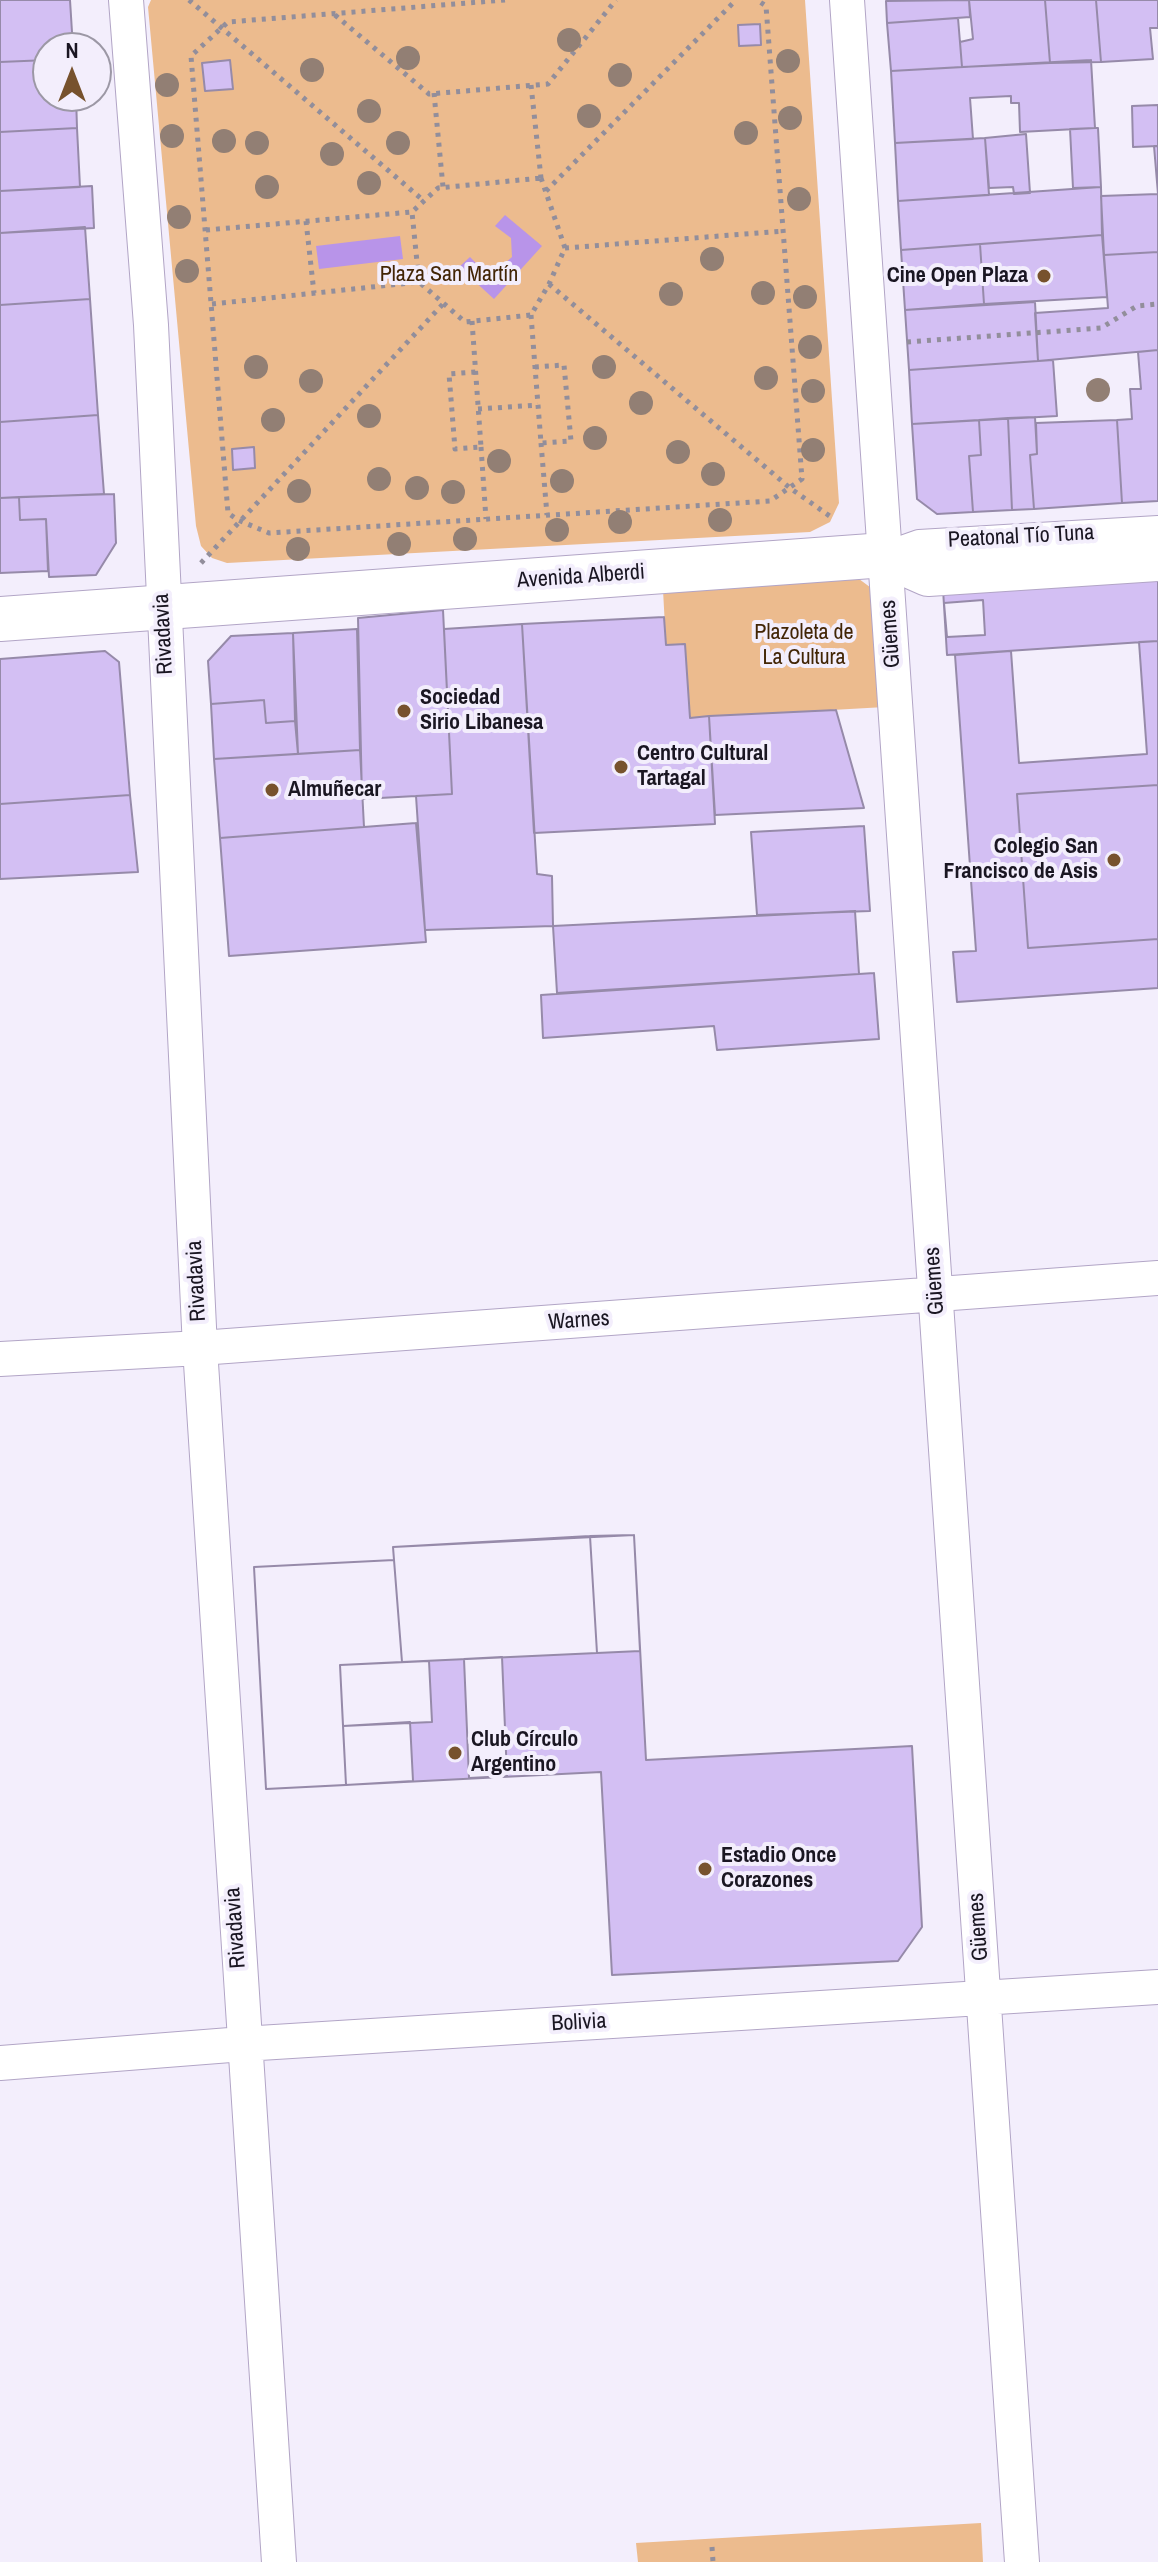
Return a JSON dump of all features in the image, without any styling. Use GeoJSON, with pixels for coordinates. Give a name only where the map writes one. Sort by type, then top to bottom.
{"type":"FeatureCollection","features":[{"type":"Feature","properties":{"kind":"main road","name":"Avenida Alberdi"},"geometry":{"type":"LineString","coordinates":[[0,619],[885,555],[928,574],[1158,559]]}},
{"type":"Feature","properties":{"kind":"street","name":"Rivadavia"},"geometry":{"type":"LineString","coordinates":[[126,0],[151,325],[162,608],[200,1348],[279,2562]]}},
{"type":"Feature","properties":{"kind":"street","name":"Güemes"},"geometry":{"type":"LineString","coordinates":[[847,0],[1022,2562]]}},
{"type":"Feature","properties":{"kind":"street","name":"Peatonal Tío Tuna"},"geometry":{"type":"LineString","coordinates":[[885,555],[919,543],[1158,529]]}},
{"type":"Feature","properties":{"kind":"street","name":"Warnes"},"geometry":{"type":"LineString","coordinates":[[0,1359],[200,1348],[1158,1278]]}},
{"type":"Feature","properties":{"kind":"street","name":"Bolivia"},"geometry":{"type":"LineString","coordinates":[[0,2063],[243,2044],[1158,1987]]}},
{"type":"Feature","properties":{"kind":"path"},"geometry":{"type":"LineString","coordinates":[[189,0],[424,201]]}},
{"type":"Feature","properties":{"kind":"path"},"geometry":{"type":"LineString","coordinates":[[505,0],[228,22],[191,56],[228,513],[238,520],[269,533],[770,501],[802,479],[766,6],[757,0]]}},
{"type":"Feature","properties":{"kind":"path"},"geometry":{"type":"LineString","coordinates":[[334,14],[429,94],[548,84],[616,0]]}},
{"type":"Feature","properties":{"kind":"path"},"geometry":{"type":"LineString","coordinates":[[546,191],[736,0]]}},
{"type":"Feature","properties":{"kind":"path"},"geometry":{"type":"LineString","coordinates":[[531,85],[541,178],[565,248],[531,315],[547,515]]}},
{"type":"Feature","properties":{"kind":"path"},"geometry":{"type":"LineString","coordinates":[[434,93],[443,187]]}},
{"type":"Feature","properties":{"kind":"path"},"geometry":{"type":"LineString","coordinates":[[206,230],[412,212],[443,187],[541,178]]}},
{"type":"Feature","properties":{"kind":"path"},"geometry":{"type":"LineString","coordinates":[[412,212],[419,282],[443,304],[465,322],[531,315]]}},
{"type":"Feature","properties":{"kind":"path"},"geometry":{"type":"LineString","coordinates":[[306,221],[314,293]]}},
{"type":"Feature","properties":{"kind":"path"},"geometry":{"type":"LineString","coordinates":[[565,248],[784,231]]}},
{"type":"Feature","properties":{"kind":"path"},"geometry":{"type":"LineString","coordinates":[[212,304],[419,282]]}},
{"type":"Feature","properties":{"kind":"path"},"geometry":{"type":"LineString","coordinates":[[549,284],[790,488],[885,555]]}},
{"type":"Feature","properties":{"kind":"path"},"geometry":{"type":"LineString","coordinates":[[162,608],[238,520],[443,304]]}},
{"type":"Feature","properties":{"kind":"path"},"geometry":{"type":"LineString","coordinates":[[870,345],[1101,328],[1137,306],[1158,304]]}},
{"type":"Feature","properties":{"kind":"path"},"geometry":{"type":"LineString","coordinates":[[472,321],[486,519]]}},
{"type":"Feature","properties":{"kind":"path"},"geometry":{"type":"LineString","coordinates":[[535,367],[564,365],[571,441],[541,443]]}},
{"type":"Feature","properties":{"kind":"path"},"geometry":{"type":"LineString","coordinates":[[476,372],[449,374],[455,449],[481,447]]}},
{"type":"Feature","properties":{"kind":"path"},"geometry":{"type":"LineString","coordinates":[[478,409],[538,405]]}},
{"type":"Feature","properties":{"kind":"path"},"geometry":{"type":"LineString","coordinates":[[712,2547],[713,2562]]}},
{"type":"Feature","properties":{"kind":"green space","name":"Plaza San Martín"},"geometry":{"type":"Polygon","coordinates":[[[151,0],[805,0],[839,503],[830,522],[810,532],[227,563],[212,558],[201,546],[196,526],[148,7],[151,0]]]}},
{"type":"Feature","properties":{"kind":"green space","name":"Plazoleta de La Cultura"},"geometry":{"type":"Polygon","coordinates":[[[859,579],[878,593],[885,707],[690,718],[685,645],[666,645],[663,590],[859,579]]]}},
{"type":"Feature","properties":{"kind":"green space"},"geometry":{"type":"Polygon","coordinates":[[[981,2523],[983,2562],[638,2562],[636,2543],[981,2523]]]}},
{"type":"Feature","properties":{"kind":"shaded area"},"geometry":{"type":"Polygon","coordinates":[[[505,215],[542,246],[494,299],[459,267],[470,257],[484,271],[496,271],[512,257],[511,238],[495,226],[505,215]]]}},
{"type":"Feature","properties":{"kind":"shaded area"},"geometry":{"type":"Polygon","coordinates":[[[400,236],[403,259],[319,269],[316,246],[400,236]]]}},
{"type":"Feature","properties":{"kind":"building"},"geometry":{"type":"Polygon","coordinates":[[[0,0],[70,0],[72,32],[32,32],[32,61],[0,62],[0,0]]]}},
{"type":"Feature","properties":{"kind":"building"},"geometry":{"type":"Polygon","coordinates":[[[969,0],[970,17],[887,23],[886,1],[969,0]]]}},
{"type":"Feature","properties":{"kind":"building"},"geometry":{"type":"Polygon","coordinates":[[[969,0],[1045,0],[1050,63],[962,67],[960,42],[973,39],[969,0]]]}},
{"type":"Feature","properties":{"kind":"building"},"geometry":{"type":"Polygon","coordinates":[[[1045,0],[1096,0],[1101,62],[1050,63],[1045,0]]]}},
{"type":"Feature","properties":{"kind":"building"},"geometry":{"type":"Polygon","coordinates":[[[1096,0],[1158,0],[1158,28],[1150,28],[1153,59],[1101,62],[1096,0]]]}},
{"type":"Feature","properties":{"kind":"building"},"geometry":{"type":"Polygon","coordinates":[[[958,18],[962,67],[891,71],[887,23],[958,18]]]}},
{"type":"Feature","properties":{"kind":"building"},"geometry":{"type":"Polygon","coordinates":[[[760,24],[761,45],[739,46],[738,25],[760,24]]]}},
{"type":"Feature","properties":{"kind":"building"},"geometry":{"type":"Polygon","coordinates":[[[230,60],[233,89],[205,91],[202,63],[230,60]]]}},
{"type":"Feature","properties":{"kind":"building"},"geometry":{"type":"Polygon","coordinates":[[[1091,60],[1095,128],[1020,132],[1019,103],[1011,103],[1011,96],[970,98],[973,139],[895,143],[891,71],[1091,60]]]}},
{"type":"Feature","properties":{"kind":"building"},"geometry":{"type":"Polygon","coordinates":[[[32,61],[32,112],[76,112],[77,128],[0,132],[0,62],[32,61]]]}},
{"type":"Feature","properties":{"kind":"building"},"geometry":{"type":"Polygon","coordinates":[[[1158,105],[1158,146],[1133,147],[1132,106],[1158,105]]]}},
{"type":"Feature","properties":{"kind":"building"},"geometry":{"type":"Polygon","coordinates":[[[77,128],[80,187],[0,191],[0,132],[77,128]]]}},
{"type":"Feature","properties":{"kind":"building"},"geometry":{"type":"Polygon","coordinates":[[[1098,128],[1101,187],[1073,188],[1070,129],[1098,128]]]}},
{"type":"Feature","properties":{"kind":"building"},"geometry":{"type":"Polygon","coordinates":[[[1026,134],[1030,193],[1014,194],[1013,187],[989,188],[985,138],[1026,134]]]}},
{"type":"Feature","properties":{"kind":"building"},"geometry":{"type":"Polygon","coordinates":[[[985,138],[989,195],[898,201],[895,143],[985,138]]]}},
{"type":"Feature","properties":{"kind":"building"},"geometry":{"type":"Polygon","coordinates":[[[1154,146],[1158,146],[1158,194],[1154,146]]]}},
{"type":"Feature","properties":{"kind":"building"},"geometry":{"type":"Polygon","coordinates":[[[92,186],[94,228],[0,233],[0,191],[92,186]]]}},
{"type":"Feature","properties":{"kind":"building"},"geometry":{"type":"Polygon","coordinates":[[[1101,187],[1102,235],[901,250],[898,201],[1101,187]]]}},
{"type":"Feature","properties":{"kind":"building"},"geometry":{"type":"Polygon","coordinates":[[[1158,194],[1158,252],[1104,255],[1101,196],[1158,194]]]}},
{"type":"Feature","properties":{"kind":"building"},"geometry":{"type":"Polygon","coordinates":[[[85,227],[90,299],[0,305],[0,233],[85,227]]]}},
{"type":"Feature","properties":{"kind":"building","name":"Cine Open Plaza"},"geometry":{"type":"Polygon","coordinates":[[[1102,235],[1107,297],[984,304],[980,244],[1102,235]]]}},
{"type":"Feature","properties":{"kind":"building"},"geometry":{"type":"Polygon","coordinates":[[[980,244],[984,304],[905,310],[901,250],[980,244]]]}},
{"type":"Feature","properties":{"kind":"building"},"geometry":{"type":"Polygon","coordinates":[[[1158,252],[1158,350],[1038,361],[1035,313],[1108,308],[1104,255],[1158,252]]]}},
{"type":"Feature","properties":{"kind":"building"},"geometry":{"type":"Polygon","coordinates":[[[90,299],[98,415],[0,422],[0,305],[90,299]]]}},
{"type":"Feature","properties":{"kind":"building"},"geometry":{"type":"Polygon","coordinates":[[[1035,302],[1038,361],[909,370],[905,310],[1035,302]]]}},
{"type":"Feature","properties":{"kind":"building"},"geometry":{"type":"Polygon","coordinates":[[[1158,350],[1158,501],[1122,503],[1117,420],[1132,419],[1130,389],[1141,389],[1138,352],[1158,350]]]}},
{"type":"Feature","properties":{"kind":"building"},"geometry":{"type":"Polygon","coordinates":[[[1053,360],[1057,416],[912,424],[909,370],[1053,360]]]}},
{"type":"Feature","properties":{"kind":"building"},"geometry":{"type":"Polygon","coordinates":[[[98,415],[104,494],[0,498],[0,422],[98,415]]]}},
{"type":"Feature","properties":{"kind":"building"},"geometry":{"type":"Polygon","coordinates":[[[1035,417],[1037,454],[1030,455],[1034,509],[1012,510],[1008,418],[1035,417]]]}},
{"type":"Feature","properties":{"kind":"building"},"geometry":{"type":"Polygon","coordinates":[[[1008,418],[1012,510],[973,512],[969,456],[981,455],[979,420],[1008,418]]]}},
{"type":"Feature","properties":{"kind":"building"},"geometry":{"type":"Polygon","coordinates":[[[979,420],[981,455],[969,456],[973,512],[937,514],[917,499],[912,424],[979,420]]]}},
{"type":"Feature","properties":{"kind":"building"},"geometry":{"type":"Polygon","coordinates":[[[1117,420],[1122,503],[1034,509],[1030,455],[1037,454],[1036,423],[1117,420]]]}},
{"type":"Feature","properties":{"kind":"building"},"geometry":{"type":"Polygon","coordinates":[[[254,447],[255,468],[233,470],[232,449],[254,447]]]}},
{"type":"Feature","properties":{"kind":"building"},"geometry":{"type":"Polygon","coordinates":[[[114,494],[116,543],[96,575],[49,577],[46,519],[20,520],[19,497],[114,494]]]}},
{"type":"Feature","properties":{"kind":"building"},"geometry":{"type":"Polygon","coordinates":[[[19,497],[20,520],[46,519],[48,571],[0,573],[0,498],[19,497]]]}},
{"type":"Feature","properties":{"kind":"building"},"geometry":{"type":"Polygon","coordinates":[[[1158,575],[1158,641],[947,655],[943,589],[1158,575]]]}},
{"type":"Feature","properties":{"kind":"building"},"geometry":{"type":"Polygon","coordinates":[[[983,600],[985,635],[947,637],[944,603],[983,600]]]}},
{"type":"Feature","properties":{"kind":"building","name":"Sociedad Sirio Libanesa"},"geometry":{"type":"Polygon","coordinates":[[[443,610],[452,794],[362,799],[358,618],[443,610]]]}},
{"type":"Feature","properties":{"kind":"building","name":"Centro Cultural Tartagal"},"geometry":{"type":"Polygon","coordinates":[[[664,617],[666,645],[685,644],[690,718],[709,716],[715,824],[534,833],[522,624],[664,617]]]}},
{"type":"Feature","properties":{"kind":"building"},"geometry":{"type":"Polygon","coordinates":[[[522,624],[537,874],[552,876],[553,926],[425,930],[416,796],[452,794],[444,629],[522,624]]]}},
{"type":"Feature","properties":{"kind":"building"},"geometry":{"type":"Polygon","coordinates":[[[357,629],[360,750],[298,754],[293,633],[357,629]]]}},
{"type":"Feature","properties":{"kind":"building"},"geometry":{"type":"Polygon","coordinates":[[[293,633],[295,721],[266,723],[264,700],[211,704],[208,661],[231,636],[293,633]]]}},
{"type":"Feature","properties":{"kind":"building"},"geometry":{"type":"Polygon","coordinates":[[[1158,641],[1158,785],[1017,794],[1028,948],[1158,939],[1158,988],[957,1002],[953,952],[976,951],[955,655],[1011,651],[1019,763],[1147,754],[1139,642],[1158,641]]]}},
{"type":"Feature","properties":{"kind":"building"},"geometry":{"type":"Polygon","coordinates":[[[105,651],[119,662],[130,795],[0,804],[0,659],[105,651]]]}},
{"type":"Feature","properties":{"kind":"building"},"geometry":{"type":"Polygon","coordinates":[[[264,700],[266,723],[295,721],[298,754],[214,759],[211,704],[264,700]]]}},
{"type":"Feature","properties":{"kind":"building"},"geometry":{"type":"Polygon","coordinates":[[[836,710],[864,808],[715,815],[709,716],[836,710]]]}},
{"type":"Feature","properties":{"kind":"building"},"geometry":{"type":"Polygon","coordinates":[[[360,750],[364,827],[220,838],[214,759],[360,750]]]}},
{"type":"Feature","properties":{"kind":"building"},"geometry":{"type":"Polygon","coordinates":[[[1158,785],[1158,939],[1028,948],[1017,794],[1158,785]]]}},
{"type":"Feature","properties":{"kind":"building"},"geometry":{"type":"Polygon","coordinates":[[[130,795],[138,872],[0,879],[0,804],[130,795]]]}},
{"type":"Feature","properties":{"kind":"building"},"geometry":{"type":"Polygon","coordinates":[[[416,823],[426,942],[229,956],[220,838],[416,823]]]}},
{"type":"Feature","properties":{"kind":"building"},"geometry":{"type":"Polygon","coordinates":[[[864,826],[870,911],[757,915],[751,832],[864,826]]]}},
{"type":"Feature","properties":{"kind":"building"},"geometry":{"type":"Polygon","coordinates":[[[855,911],[859,974],[557,993],[553,926],[855,911]]]}},
{"type":"Feature","properties":{"kind":"building"},"geometry":{"type":"Polygon","coordinates":[[[874,973],[879,1039],[717,1050],[714,1026],[543,1038],[541,995],[874,973]]]}},
{"type":"Feature","properties":{"kind":"building"},"geometry":{"type":"Polygon","coordinates":[[[634,1535],[640,1651],[597,1653],[590,1536],[634,1535]]]}},
{"type":"Feature","properties":{"kind":"building","name":"Club Círculo Argentino"},"geometry":{"type":"Polygon","coordinates":[[[634,1535],[646,1760],[912,1746],[922,1927],[898,1961],[612,1975],[601,1772],[266,1789],[254,1567],[394,1560],[393,1547],[634,1535]]]}},
{"type":"Feature","properties":{"kind":"building"},"geometry":{"type":"Polygon","coordinates":[[[590,1536],[597,1653],[402,1662],[393,1547],[590,1536]]]}},
{"type":"Feature","properties":{"kind":"building"},"geometry":{"type":"Polygon","coordinates":[[[394,1560],[402,1662],[340,1665],[346,1785],[266,1789],[254,1567],[394,1560]]]}},
{"type":"Feature","properties":{"kind":"building"},"geometry":{"type":"Polygon","coordinates":[[[502,1657],[507,1776],[469,1778],[464,1659],[502,1657]]]}},
{"type":"Feature","properties":{"kind":"building"},"geometry":{"type":"Polygon","coordinates":[[[429,1661],[432,1722],[343,1726],[340,1665],[429,1661]]]}},
{"type":"Feature","properties":{"kind":"building"},"geometry":{"type":"Polygon","coordinates":[[[410,1722],[413,1781],[346,1785],[343,1726],[410,1722]]]}},
{"type":"Feature","properties":{"kind":"place","name":"Cine Open Plaza"},"geometry":{"type":"Point","coordinates":[1044,276]}},
{"type":"Feature","properties":{"kind":"place","name":"Sociedad Sirio Libanesa"},"geometry":{"type":"Point","coordinates":[404,711]}},
{"type":"Feature","properties":{"kind":"place","name":"Centro Cultural Tartagal"},"geometry":{"type":"Point","coordinates":[621,767]}},
{"type":"Feature","properties":{"kind":"place","name":"Almuñecar"},"geometry":{"type":"Point","coordinates":[272,790]}},
{"type":"Feature","properties":{"kind":"place","name":"Colegio San Francisco de Asis"},"geometry":{"type":"Point","coordinates":[1114,860]}},
{"type":"Feature","properties":{"kind":"place","name":"Club Círculo Argentino"},"geometry":{"type":"Point","coordinates":[455,1753]}},
{"type":"Feature","properties":{"kind":"place","name":"Estadio Once Corazones"},"geometry":{"type":"Point","coordinates":[705,1869]}}]}
